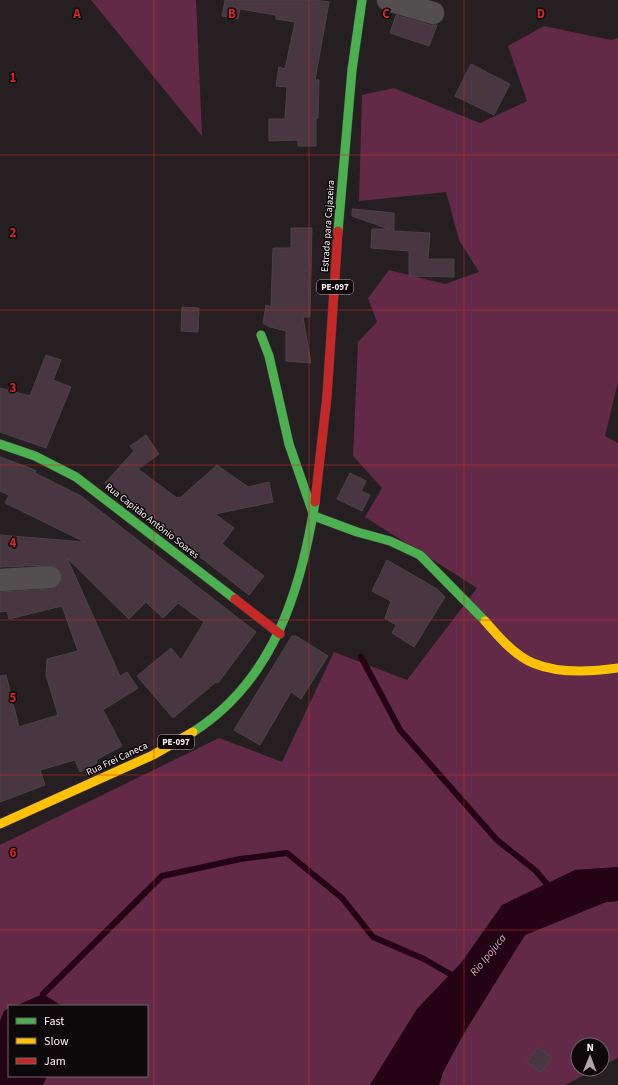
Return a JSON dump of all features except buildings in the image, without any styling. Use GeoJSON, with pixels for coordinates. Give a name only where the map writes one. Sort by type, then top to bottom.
{"type":"FeatureCollection","features":[{"type":"Feature","properties":{"kind":"main road","name":"Estrada para Cajazeira"},"geometry":{"type":"LineString","coordinates":[[303,573],[314,516],[327,406],[345,141],[362,0]]}},
{"type":"Feature","properties":{"kind":"main road"},"geometry":{"type":"LineString","coordinates":[[261,336],[269,356],[289,444],[314,516],[356,532],[390,541],[420,555],[458,591],[507,645],[532,663],[562,670],[597,671],[618,668]]}},
{"type":"Feature","properties":{"kind":"main road","name":"Rua Capitão Antônio Soares"},"geometry":{"type":"LineString","coordinates":[[0,444],[35,456],[76,477],[280,634]]}},
{"type":"Feature","properties":{"kind":"main road","name":"Rua Frei Caneca"},"geometry":{"type":"LineString","coordinates":[[0,824],[140,761],[176,742],[201,726],[226,706],[256,674],[280,634],[303,573]]}},
{"type":"Feature","properties":{"kind":"street"},"geometry":{"type":"LineString","coordinates":[[388,0],[433,13]]}},
{"type":"Feature","properties":{"kind":"street"},"geometry":{"type":"LineString","coordinates":[[0,580],[50,577]]}},
{"type":"Feature","properties":{"kind":"shaded area"},"geometry":{"type":"Polygon","coordinates":[[[91,0],[196,0],[202,136],[91,0]]]}},
{"type":"Feature","properties":{"kind":"shaded area"},"geometry":{"type":"Polygon","coordinates":[[[544,26],[611,40],[618,38],[618,382],[605,436],[618,443],[618,867],[575,870],[461,963],[417,1009],[370,1085],[0,1085],[0,845],[219,738],[282,762],[334,652],[407,680],[477,588],[365,517],[382,488],[353,456],[358,342],[377,322],[368,298],[389,270],[445,284],[479,272],[459,240],[446,192],[359,201],[362,95],[394,88],[480,123],[527,101],[508,46],[544,26]]]}},
{"type":"Feature","properties":{"kind":"shaded area"},"geometry":{"type":"Polygon","coordinates":[[[618,901],[618,1058],[610,1062],[610,1037],[570,1037],[570,1077],[580,1077],[565,1085],[439,1085],[443,1072],[464,1033],[525,935],[606,902],[618,901]]]}},
{"type":"Feature","properties":{"kind":"water","name":"Rio Ipojuca"},"geometry":{"type":"Polygon","coordinates":[[[618,867],[618,901],[606,902],[525,935],[464,1033],[443,1072],[439,1085],[370,1085],[417,1009],[461,963],[502,905],[575,870],[618,867]]]}},
{"type":"Feature","properties":{"kind":"water"},"geometry":{"type":"Polygon","coordinates":[[[43,994],[60,1005],[17,1005],[43,994]]]}},
{"type":"Feature","properties":{"kind":"water"},"geometry":{"type":"Polygon","coordinates":[[[8,1009],[8,1077],[47,1077],[43,1085],[0,1085],[0,1021],[4,1011],[8,1009]]]}},
{"type":"Feature","properties":{"kind":"waterway"},"geometry":{"type":"LineString","coordinates":[[361,657],[400,730],[497,840],[536,871],[551,889]]}},
{"type":"Feature","properties":{"kind":"waterway"},"geometry":{"type":"LineString","coordinates":[[43,994],[162,876],[240,859],[287,853],[342,898],[373,937],[424,959],[457,978]]}},
{"type":"Feature","properties":{"kind":"traffic: fast"},"geometry":{"type":"LineString","coordinates":[[338,231],[352,70],[362,0]]}},
{"type":"Feature","properties":{"kind":"traffic: fast"},"geometry":{"type":"LineString","coordinates":[[261,335],[269,356],[289,444],[314,516],[357,532],[390,541],[420,555],[485,621]]}},
{"type":"Feature","properties":{"kind":"traffic: fast"},"geometry":{"type":"LineString","coordinates":[[0,444],[35,456],[76,477],[235,599]]}},
{"type":"Feature","properties":{"kind":"traffic: fast"},"geometry":{"type":"LineString","coordinates":[[193,732],[221,711],[244,687],[263,660],[279,631],[301,568],[315,502]]}},
{"type":"Feature","properties":{"kind":"traffic: slow"},"geometry":{"type":"LineString","coordinates":[[485,621],[513,650],[526,660],[543,667],[575,671],[618,668]]}},
{"type":"Feature","properties":{"kind":"traffic: slow"},"geometry":{"type":"LineString","coordinates":[[0,824],[153,755],[193,732]]}},
{"type":"Feature","properties":{"kind":"traffic: jam"},"geometry":{"type":"LineString","coordinates":[[315,502],[327,396],[338,231]]}},
{"type":"Feature","properties":{"kind":"traffic: jam"},"geometry":{"type":"LineString","coordinates":[[235,599],[280,634]]}}]}
